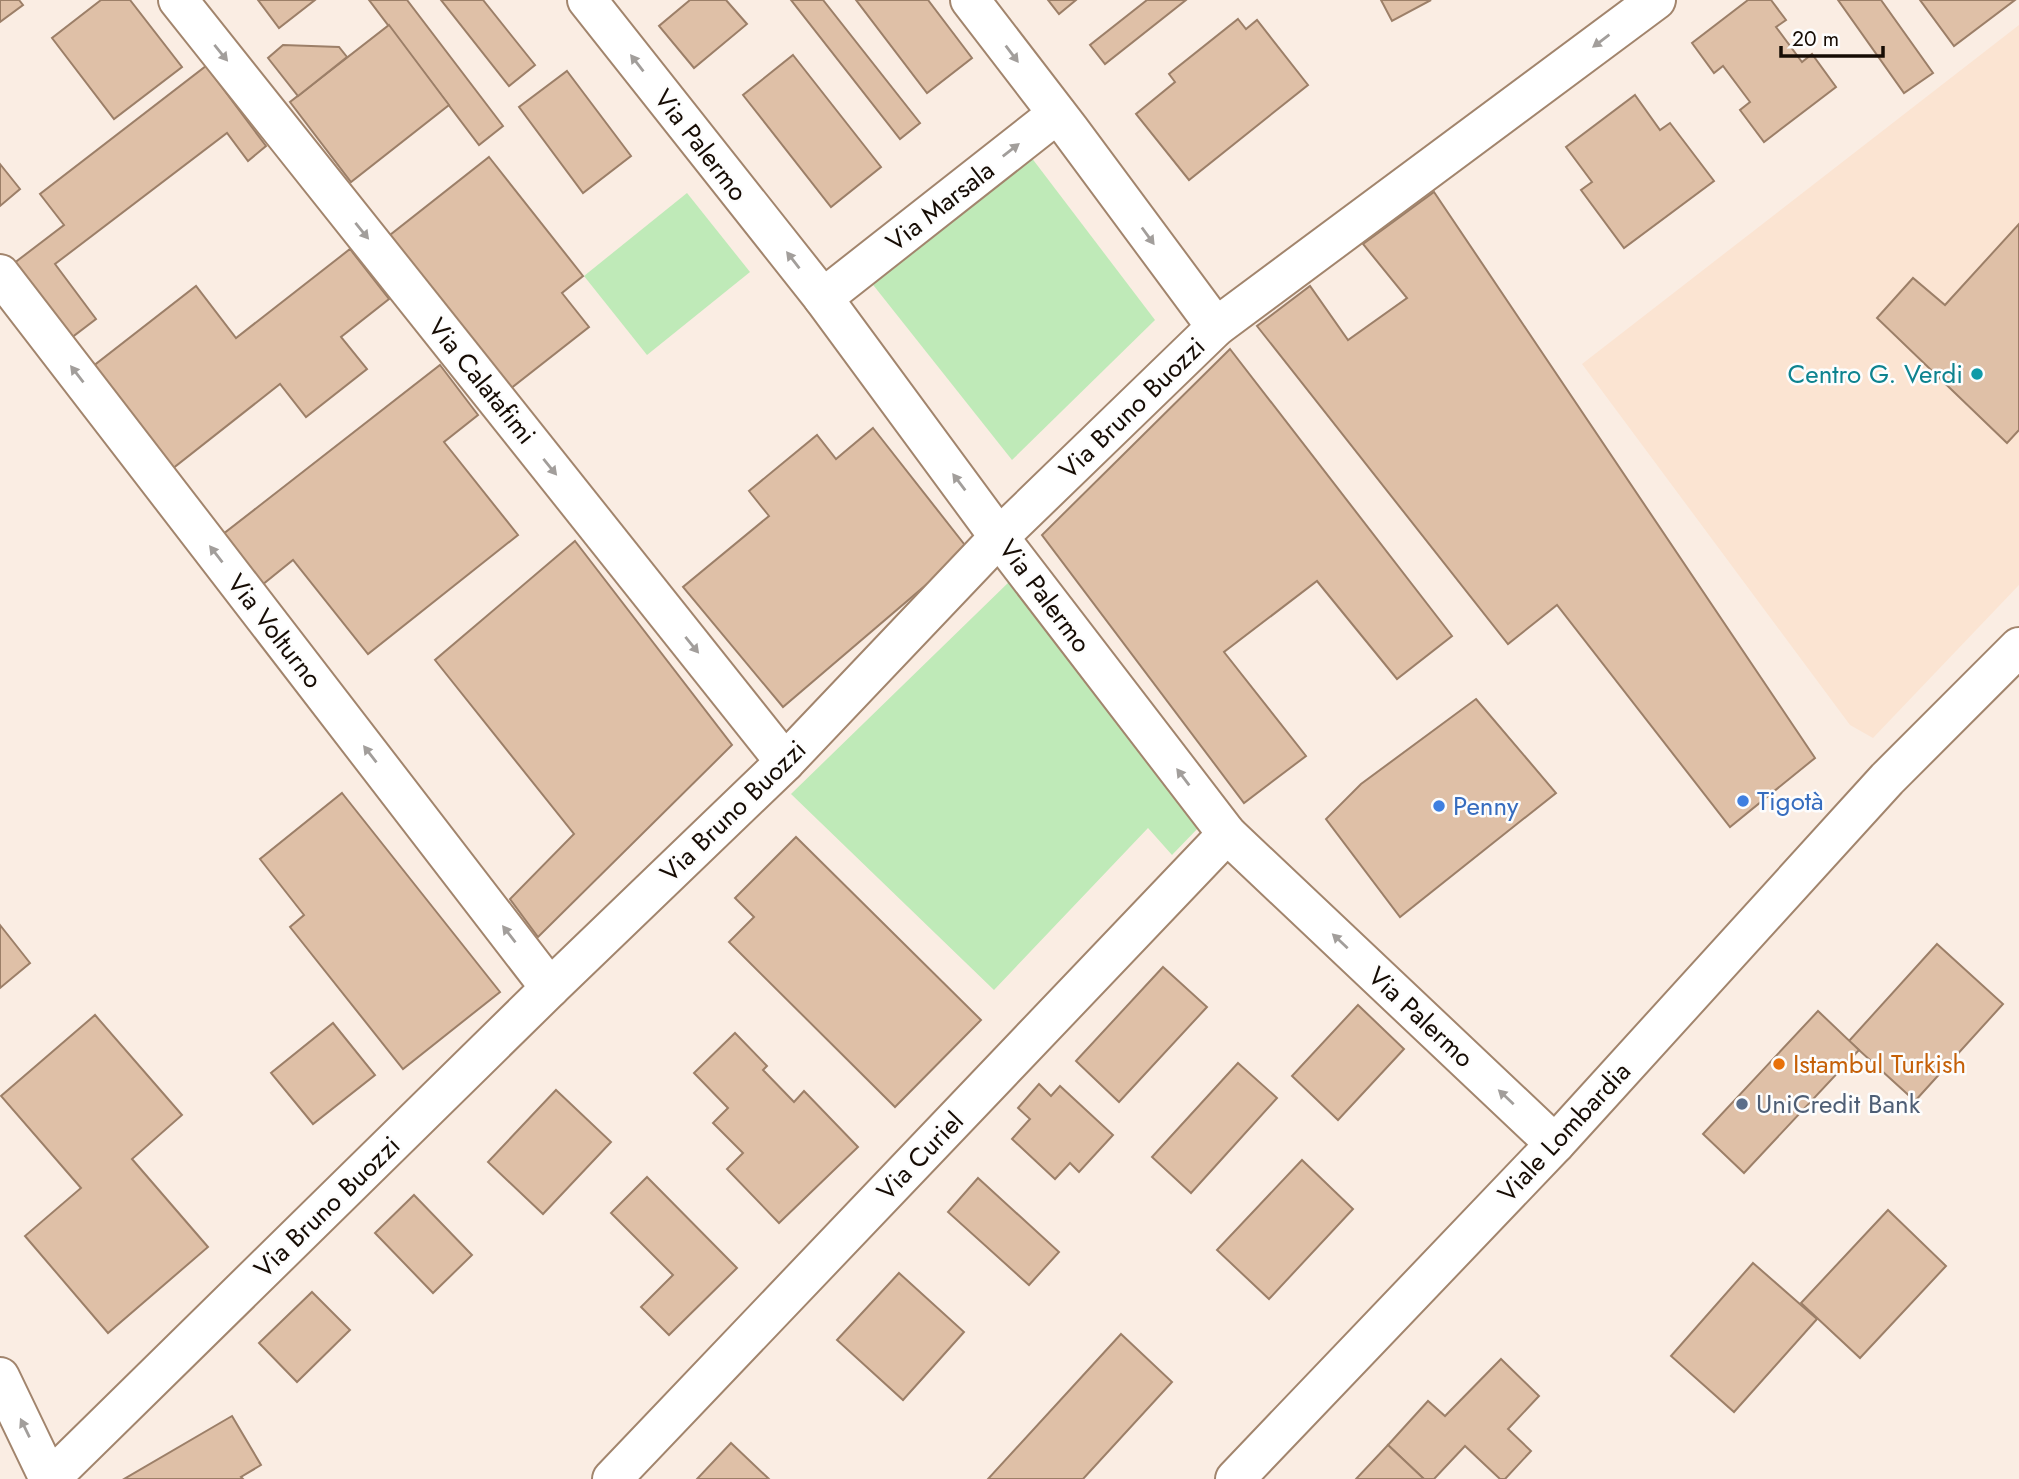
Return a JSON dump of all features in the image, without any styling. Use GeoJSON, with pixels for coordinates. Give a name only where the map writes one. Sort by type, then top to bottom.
{"type":"FeatureCollection","features":[{"type":"Feature","properties":{"kind":"street","name":"Via Calatafimi"},"geometry":{"type":"LineString","coordinates":[[178,0],[785,762]]}},
{"type":"Feature","properties":{"kind":"street","name":"Via Palermo"},"geometry":{"type":"LineString","coordinates":[[587,0],[823,298],[999,537],[1227,834],[1555,1144]]}},
{"type":"Feature","properties":{"kind":"street"},"geometry":{"type":"LineString","coordinates":[[970,0],[1216,327]]}},
{"type":"Feature","properties":{"kind":"street","name":"Via Bruno Buozzi"},"geometry":{"type":"LineString","coordinates":[[50,1479],[550,988],[785,762],[999,537],[1216,327],[1656,0]]}},
{"type":"Feature","properties":{"kind":"street","name":"Via Marsala"},"geometry":{"type":"LineString","coordinates":[[823,298],[1057,114]]}},
{"type":"Feature","properties":{"kind":"street","name":"Via Volturno"},"geometry":{"type":"LineString","coordinates":[[0,274],[550,988]]}},
{"type":"Feature","properties":{"kind":"street","name":"Viale Lombardia"},"geometry":{"type":"LineString","coordinates":[[1235,1479],[1555,1144],[1887,779],[2019,647]]}},
{"type":"Feature","properties":{"kind":"street","name":"Via Curiel"},"geometry":{"type":"LineString","coordinates":[[612,1479],[1227,834]]}},
{"type":"Feature","properties":{"kind":"street"},"geometry":{"type":"LineString","coordinates":[[0,1377],[50,1479]]}},
{"type":"Feature","properties":{"kind":"shaded area"},"geometry":{"type":"Polygon","coordinates":[[[2019,25],[2019,585],[1873,738],[1850,725],[1582,364],[2019,25]]]}},
{"type":"Feature","properties":{"kind":"green space"},"geometry":{"type":"Polygon","coordinates":[[[1031,157],[1155,320],[1012,460],[870,281],[1031,157]]]}},
{"type":"Feature","properties":{"kind":"green space"},"geometry":{"type":"Polygon","coordinates":[[[687,193],[750,272],[647,355],[584,276],[687,193]]]}},
{"type":"Feature","properties":{"kind":"green space"},"geometry":{"type":"Polygon","coordinates":[[[1011,580],[1201,825],[1172,855],[1148,828],[994,990],[791,794],[1011,580]]]}},
{"type":"Feature","properties":{"kind":"building"},"geometry":{"type":"Polygon","coordinates":[[[0,0],[19,0],[23,5],[0,22],[0,0]]]}},
{"type":"Feature","properties":{"kind":"building"},"geometry":{"type":"Polygon","coordinates":[[[101,0],[130,0],[182,67],[114,119],[52,38],[101,0]]]}},
{"type":"Feature","properties":{"kind":"building"},"geometry":{"type":"Polygon","coordinates":[[[258,0],[315,0],[279,28],[258,0]]]}},
{"type":"Feature","properties":{"kind":"building"},"geometry":{"type":"Polygon","coordinates":[[[369,0],[407,0],[503,126],[479,145],[369,0]]]}},
{"type":"Feature","properties":{"kind":"building"},"geometry":{"type":"Polygon","coordinates":[[[441,0],[483,0],[535,65],[509,86],[441,0]]]}},
{"type":"Feature","properties":{"kind":"building"},"geometry":{"type":"Polygon","coordinates":[[[690,0],[726,0],[747,24],[694,68],[659,26],[690,0]]]}},
{"type":"Feature","properties":{"kind":"building"},"geometry":{"type":"Polygon","coordinates":[[[791,0],[823,0],[920,123],[900,139],[791,0]]]}},
{"type":"Feature","properties":{"kind":"building"},"geometry":{"type":"Polygon","coordinates":[[[856,0],[928,0],[972,58],[927,93],[856,0]]]}},
{"type":"Feature","properties":{"kind":"building"},"geometry":{"type":"Polygon","coordinates":[[[1048,0],[1076,0],[1059,14],[1048,0]]]}},
{"type":"Feature","properties":{"kind":"building"},"geometry":{"type":"Polygon","coordinates":[[[1147,0],[1186,0],[1105,64],[1090,45],[1147,0]]]}},
{"type":"Feature","properties":{"kind":"building"},"geometry":{"type":"Polygon","coordinates":[[[1381,0],[1431,0],[1392,21],[1381,0]]]}},
{"type":"Feature","properties":{"kind":"building"},"geometry":{"type":"Polygon","coordinates":[[[1748,0],[1771,0],[1786,20],[1776,27],[1802,62],[1812,54],[1836,87],[1764,142],[1740,110],[1750,102],[1723,66],[1714,73],[1692,43],[1748,0]]]}},
{"type":"Feature","properties":{"kind":"building"},"geometry":{"type":"Polygon","coordinates":[[[1838,0],[1881,0],[1933,73],[1904,93],[1838,0]]]}},
{"type":"Feature","properties":{"kind":"building"},"geometry":{"type":"Polygon","coordinates":[[[1920,0],[2015,0],[1954,46],[1920,0]]]}},
{"type":"Feature","properties":{"kind":"building"},"geometry":{"type":"Polygon","coordinates":[[[1238,19],[1246,29],[1257,20],[1308,85],[1189,180],[1136,114],[1175,82],[1169,74],[1238,19]]]}},
{"type":"Feature","properties":{"kind":"building"},"geometry":{"type":"Polygon","coordinates":[[[389,25],[449,105],[351,182],[290,102],[389,25]]]}},
{"type":"Feature","properties":{"kind":"building"},"geometry":{"type":"Polygon","coordinates":[[[283,45],[339,47],[347,57],[298,96],[268,58],[283,45]]]}},
{"type":"Feature","properties":{"kind":"building"},"geometry":{"type":"Polygon","coordinates":[[[793,55],[881,167],[831,207],[743,95],[793,55]]]}},
{"type":"Feature","properties":{"kind":"building"},"geometry":{"type":"Polygon","coordinates":[[[206,66],[266,146],[248,161],[227,133],[55,264],[96,319],[71,338],[13,264],[64,225],[40,194],[206,66]]]}},
{"type":"Feature","properties":{"kind":"building"},"geometry":{"type":"Polygon","coordinates":[[[567,71],[631,156],[583,193],[519,107],[567,71]]]}},
{"type":"Feature","properties":{"kind":"building"},"geometry":{"type":"Polygon","coordinates":[[[1635,95],[1660,130],[1670,123],[1714,181],[1624,248],[1581,190],[1592,182],[1566,147],[1635,95]]]}},
{"type":"Feature","properties":{"kind":"building"},"geometry":{"type":"Polygon","coordinates":[[[489,157],[583,276],[562,293],[589,327],[510,389],[390,235],[489,157]]]}},
{"type":"Feature","properties":{"kind":"building"},"geometry":{"type":"Polygon","coordinates":[[[0,164],[20,189],[0,206],[0,164]]]}},
{"type":"Feature","properties":{"kind":"building"},"geometry":{"type":"Polygon","coordinates":[[[1434,192],[1815,758],[1730,827],[1557,605],[1508,644],[1257,326],[1310,286],[1348,340],[1407,298],[1363,244],[1434,192]]]}},
{"type":"Feature","properties":{"kind":"building","name":"Centro G. Verdi"},"geometry":{"type":"Polygon","coordinates":[[[2019,224],[2019,430],[2007,443],[1877,318],[1913,278],[1945,305],[2019,224]]]}},
{"type":"Feature","properties":{"kind":"building"},"geometry":{"type":"Polygon","coordinates":[[[350,249],[389,299],[341,337],[367,369],[306,417],[280,384],[172,469],[92,367],[196,286],[236,338],[350,249]]]}},
{"type":"Feature","properties":{"kind":"building"},"geometry":{"type":"Polygon","coordinates":[[[1230,349],[1452,636],[1397,679],[1317,581],[1224,652],[1306,756],[1244,803],[1042,535],[1230,349]]]}},
{"type":"Feature","properties":{"kind":"building"},"geometry":{"type":"Polygon","coordinates":[[[440,365],[478,415],[444,442],[518,535],[368,654],[293,560],[257,589],[218,538],[440,365]]]}},
{"type":"Feature","properties":{"kind":"building"},"geometry":{"type":"Polygon","coordinates":[[[873,428],[968,549],[783,707],[683,587],[769,516],[749,491],[817,435],[836,459],[873,428]]]}},
{"type":"Feature","properties":{"kind":"building"},"geometry":{"type":"Polygon","coordinates":[[[575,541],[732,745],[538,937],[510,899],[574,834],[435,660],[575,541]]]}},
{"type":"Feature","properties":{"kind":"building","name":"Penny"},"geometry":{"type":"Polygon","coordinates":[[[1476,699],[1556,793],[1400,917],[1326,819],[1361,784],[1476,699]]]}},
{"type":"Feature","properties":{"kind":"building"},"geometry":{"type":"Polygon","coordinates":[[[342,793],[500,992],[403,1069],[290,927],[304,915],[260,859],[342,793]]]}},
{"type":"Feature","properties":{"kind":"building"},"geometry":{"type":"Polygon","coordinates":[[[796,837],[981,1020],[895,1107],[729,942],[754,917],[735,898],[796,837]]]}},
{"type":"Feature","properties":{"kind":"building"},"geometry":{"type":"Polygon","coordinates":[[[0,925],[30,963],[0,988],[0,925]]]}},
{"type":"Feature","properties":{"kind":"building"},"geometry":{"type":"Polygon","coordinates":[[[1937,944],[2003,1004],[1915,1101],[1849,1041],[1937,944]]]}},
{"type":"Feature","properties":{"kind":"building"},"geometry":{"type":"Polygon","coordinates":[[[1163,967],[1207,1007],[1119,1102],[1076,1061],[1163,967]]]}},
{"type":"Feature","properties":{"kind":"building"},"geometry":{"type":"Polygon","coordinates":[[[1358,1005],[1404,1049],[1338,1120],[1292,1076],[1358,1005]]]}},
{"type":"Feature","properties":{"kind":"building"},"geometry":{"type":"Polygon","coordinates":[[[1818,1011],[1859,1050],[1744,1173],[1703,1134],[1818,1011]]]}},
{"type":"Feature","properties":{"kind":"building"},"geometry":{"type":"Polygon","coordinates":[[[95,1015],[182,1115],[132,1159],[208,1247],[108,1333],[25,1236],[81,1188],[1,1096],[95,1015]]]}},
{"type":"Feature","properties":{"kind":"building"},"geometry":{"type":"Polygon","coordinates":[[[333,1023],[375,1075],[313,1124],[271,1073],[333,1023]]]}},
{"type":"Feature","properties":{"kind":"building"},"geometry":{"type":"Polygon","coordinates":[[[735,1033],[767,1066],[763,1070],[794,1102],[804,1091],[858,1147],[779,1223],[727,1169],[743,1153],[713,1123],[728,1108],[694,1073],[735,1033]]]}},
{"type":"Feature","properties":{"kind":"building"},"geometry":{"type":"Polygon","coordinates":[[[1238,1063],[1277,1098],[1191,1193],[1152,1157],[1238,1063]]]}},
{"type":"Feature","properties":{"kind":"building"},"geometry":{"type":"Polygon","coordinates":[[[1039,1084],[1051,1096],[1060,1086],[1113,1135],[1079,1172],[1070,1163],[1055,1179],[1012,1139],[1030,1119],[1018,1108],[1039,1084]]]}},
{"type":"Feature","properties":{"kind":"building"},"geometry":{"type":"Polygon","coordinates":[[[556,1090],[611,1142],[543,1214],[488,1162],[556,1090]]]}},
{"type":"Feature","properties":{"kind":"building"},"geometry":{"type":"Polygon","coordinates":[[[1302,1160],[1353,1209],[1269,1299],[1217,1250],[1302,1160]]]}},
{"type":"Feature","properties":{"kind":"building"},"geometry":{"type":"Polygon","coordinates":[[[647,1177],[737,1268],[669,1335],[641,1307],[673,1275],[611,1213],[647,1177]]]}},
{"type":"Feature","properties":{"kind":"building"},"geometry":{"type":"Polygon","coordinates":[[[978,1178],[1059,1252],[1029,1285],[948,1212],[978,1178]]]}},
{"type":"Feature","properties":{"kind":"building"},"geometry":{"type":"Polygon","coordinates":[[[414,1195],[472,1255],[433,1293],[375,1233],[414,1195]]]}},
{"type":"Feature","properties":{"kind":"building"},"geometry":{"type":"Polygon","coordinates":[[[1888,1210],[1946,1266],[1860,1358],[1801,1303],[1888,1210]]]}},
{"type":"Feature","properties":{"kind":"building"},"geometry":{"type":"Polygon","coordinates":[[[1753,1263],[1817,1319],[1734,1412],[1671,1356],[1753,1263]]]}},
{"type":"Feature","properties":{"kind":"building"},"geometry":{"type":"Polygon","coordinates":[[[899,1273],[964,1332],[903,1400],[837,1340],[899,1273]]]}},
{"type":"Feature","properties":{"kind":"building"},"geometry":{"type":"Polygon","coordinates":[[[312,1292],[350,1330],[297,1382],[259,1343],[312,1292]]]}},
{"type":"Feature","properties":{"kind":"building"},"geometry":{"type":"Polygon","coordinates":[[[1121,1334],[1172,1382],[1083,1479],[988,1479],[1121,1334]]]}},
{"type":"Feature","properties":{"kind":"building"},"geometry":{"type":"Polygon","coordinates":[[[1501,1359],[1539,1396],[1508,1429],[1531,1451],[1505,1479],[1500,1479],[1465,1446],[1434,1479],[1424,1479],[1388,1445],[1428,1401],[1445,1416],[1501,1359]]]}},
{"type":"Feature","properties":{"kind":"building"},"geometry":{"type":"Polygon","coordinates":[[[232,1416],[261,1465],[241,1477],[243,1479],[124,1479],[232,1416]]]}},
{"type":"Feature","properties":{"kind":"building"},"geometry":{"type":"Polygon","coordinates":[[[731,1443],[769,1479],[697,1479],[731,1443]]]}},
{"type":"Feature","properties":{"kind":"building"},"geometry":{"type":"Polygon","coordinates":[[[1388,1445],[1424,1479],[1356,1479],[1388,1445]]]}},
{"type":"Feature","properties":{"kind":"place","name":"Centro G. Verdi"},"geometry":{"type":"Point","coordinates":[1977,374]}},
{"type":"Feature","properties":{"kind":"place","name":"Tigotà"},"geometry":{"type":"Point","coordinates":[1743,801]}},
{"type":"Feature","properties":{"kind":"place","name":"Penny"},"geometry":{"type":"Point","coordinates":[1439,806]}},
{"type":"Feature","properties":{"kind":"place","name":"Istambul Turkish"},"geometry":{"type":"Point","coordinates":[1779,1064]}},
{"type":"Feature","properties":{"kind":"place","name":"UniCredit Bank"},"geometry":{"type":"Point","coordinates":[1742,1104]}}]}
